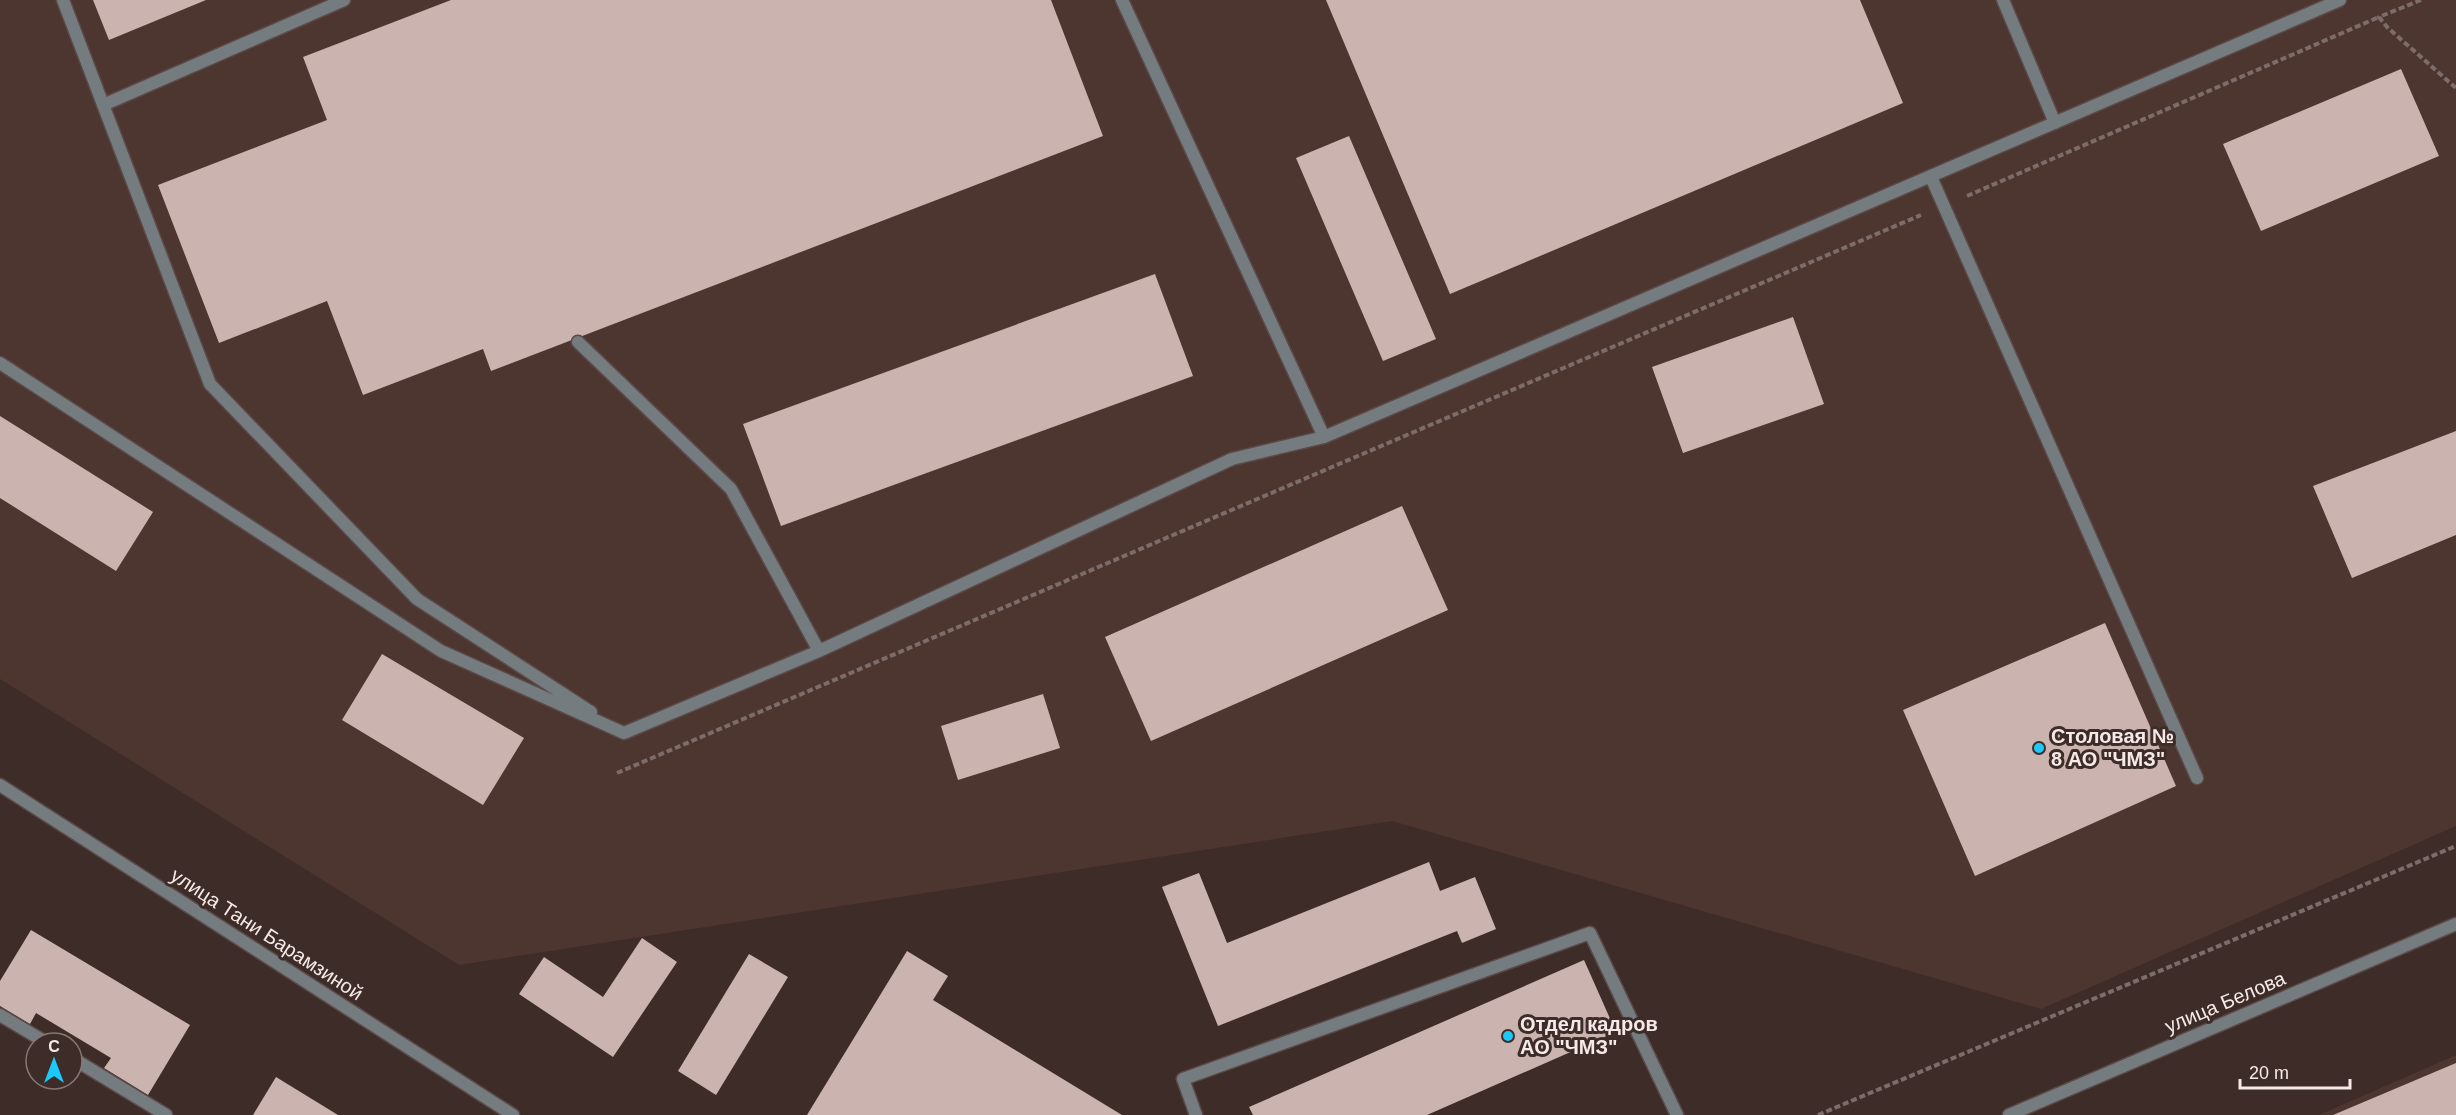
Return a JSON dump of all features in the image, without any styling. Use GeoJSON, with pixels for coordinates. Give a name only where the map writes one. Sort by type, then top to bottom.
{"type":"FeatureCollection","features":[{"type":"Feature","properties":{"kind":"street"},"geometry":{"type":"LineString","coordinates":[[63,0],[210,384],[417,599],[624,733]]}},
{"type":"Feature","properties":{"kind":"street"},"geometry":{"type":"LineString","coordinates":[[103,105],[344,0]]}},
{"type":"Feature","properties":{"kind":"street"},"geometry":{"type":"LineString","coordinates":[[1122,0],[1324,437]]}},
{"type":"Feature","properties":{"kind":"street"},"geometry":{"type":"LineString","coordinates":[[2003,0],[2055,123]]}},
{"type":"Feature","properties":{"kind":"street"},"geometry":{"type":"LineString","coordinates":[[0,363],[441,651],[624,733],[819,651],[1232,459],[1324,437],[2340,0]]}},
{"type":"Feature","properties":{"kind":"street"},"geometry":{"type":"LineString","coordinates":[[1931,177],[2198,778]]}},
{"type":"Feature","properties":{"kind":"street"},"geometry":{"type":"LineString","coordinates":[[578,342],[731,489],[819,651]]}},
{"type":"Feature","properties":{"kind":"street","name":"улица Тани Барамзиной"},"geometry":{"type":"LineString","coordinates":[[0,785],[513,1115]]}},
{"type":"Feature","properties":{"kind":"street","name":"улица Белова"},"geometry":{"type":"LineString","coordinates":[[2010,1115],[2456,924]]}},
{"type":"Feature","properties":{"kind":"street"},"geometry":{"type":"LineString","coordinates":[[1196,1115],[1183,1079],[1590,933],[1677,1115]]}},
{"type":"Feature","properties":{"kind":"street"},"geometry":{"type":"LineString","coordinates":[[0,1015],[27,1031]]}},
{"type":"Feature","properties":{"kind":"street"},"geometry":{"type":"LineString","coordinates":[[84,1065],[166,1115]]}},
{"type":"Feature","properties":{"kind":"path"},"geometry":{"type":"LineString","coordinates":[[617,773],[2421,0]]}},
{"type":"Feature","properties":{"kind":"path"},"geometry":{"type":"LineString","coordinates":[[2379,17],[2387,27],[2456,88]]}},
{"type":"Feature","properties":{"kind":"path"},"geometry":{"type":"LineString","coordinates":[[1818,1115],[2456,846]]}},
{"type":"Feature","properties":{"kind":"shaded area"},"geometry":{"type":"Polygon","coordinates":[[[0,0],[2456,0],[2456,826],[2041,1009],[1392,821],[459,965],[0,679],[0,0]]]}},
{"type":"Feature","properties":{"kind":"shaded area"},"geometry":{"type":"Polygon","coordinates":[[[2456,1055],[2456,1115],[2319,1115],[2456,1055]]]}},
{"type":"Feature","properties":{"kind":"building"},"geometry":{"type":"Polygon","coordinates":[[[93,0],[206,0],[109,40],[93,0]]]}},
{"type":"Feature","properties":{"kind":"building"},"geometry":{"type":"Polygon","coordinates":[[[451,0],[1051,0],[1103,136],[491,371],[483,349],[363,395],[327,301],[219,343],[158,185],[327,120],[303,57],[451,0]]]}},
{"type":"Feature","properties":{"kind":"building"},"geometry":{"type":"Polygon","coordinates":[[[1326,0],[1860,0],[1903,103],[1450,294],[1326,0]]]}},
{"type":"Feature","properties":{"kind":"building"},"geometry":{"type":"Polygon","coordinates":[[[2401,69],[2439,156],[2261,231],[2223,144],[2401,69]]]}},
{"type":"Feature","properties":{"kind":"building"},"geometry":{"type":"Polygon","coordinates":[[[1349,136],[1436,339],[1383,361],[1296,158],[1349,136]]]}},
{"type":"Feature","properties":{"kind":"building"},"geometry":{"type":"Polygon","coordinates":[[[1155,274],[1193,376],[781,526],[743,424],[1155,274]]]}},
{"type":"Feature","properties":{"kind":"building"},"geometry":{"type":"Polygon","coordinates":[[[1793,317],[1824,404],[1683,453],[1652,367],[1793,317]]]}},
{"type":"Feature","properties":{"kind":"building"},"geometry":{"type":"Polygon","coordinates":[[[0,416],[153,512],[116,571],[0,498],[0,416]]]}},
{"type":"Feature","properties":{"kind":"building"},"geometry":{"type":"Polygon","coordinates":[[[2456,431],[2456,535],[2352,578],[2313,486],[2456,431]]]}},
{"type":"Feature","properties":{"kind":"building"},"geometry":{"type":"Polygon","coordinates":[[[1402,506],[1448,610],[1151,741],[1105,637],[1402,506]]]}},
{"type":"Feature","properties":{"kind":"building","name":"Столовая № 8 АО \"ЧМЗ\""},"geometry":{"type":"Polygon","coordinates":[[[2105,623],[2176,786],[1975,876],[1903,710],[2105,623]]]}},
{"type":"Feature","properties":{"kind":"building"},"geometry":{"type":"Polygon","coordinates":[[[382,654],[524,738],[483,805],[342,720],[382,654]]]}},
{"type":"Feature","properties":{"kind":"building"},"geometry":{"type":"Polygon","coordinates":[[[1043,694],[1060,748],[958,780],[941,726],[1043,694]]]}},
{"type":"Feature","properties":{"kind":"building"},"geometry":{"type":"Polygon","coordinates":[[[1429,862],[1440,891],[1475,877],[1496,929],[1462,943],[1457,931],[1218,1026],[1162,887],[1199,873],[1227,943],[1429,862]]]}},
{"type":"Feature","properties":{"kind":"building"},"geometry":{"type":"Polygon","coordinates":[[[31,930],[190,1025],[148,1095],[104,1068],[111,1058],[84,1042],[84,1031],[66,1031],[36,1013],[30,1024],[0,1006],[0,981],[31,930]]]}},
{"type":"Feature","properties":{"kind":"building"},"geometry":{"type":"Polygon","coordinates":[[[642,938],[677,962],[613,1057],[519,994],[544,957],[603,997],[642,938]]]}},
{"type":"Feature","properties":{"kind":"building"},"geometry":{"type":"Polygon","coordinates":[[[907,951],[948,976],[933,1000],[1122,1115],[807,1115],[907,951]]]}},
{"type":"Feature","properties":{"kind":"building"},"geometry":{"type":"Polygon","coordinates":[[[749,954],[788,977],[716,1095],[678,1071],[749,954]]]}},
{"type":"Feature","properties":{"kind":"building","name":"Отдел кадров АО \"ЧМЗ\""},"geometry":{"type":"Polygon","coordinates":[[[1584,960],[1616,1032],[1427,1115],[1253,1115],[1249,1107],[1584,960]]]}},
{"type":"Feature","properties":{"kind":"building"},"geometry":{"type":"Polygon","coordinates":[[[2456,1063],[2456,1115],[2333,1115],[2456,1063]]]}},
{"type":"Feature","properties":{"kind":"building"},"geometry":{"type":"Polygon","coordinates":[[[276,1077],[338,1115],[253,1115],[276,1077]]]}},
{"type":"Feature","properties":{"kind":"place","name":"Столовая № 8 АО \"ЧМЗ\""},"geometry":{"type":"Point","coordinates":[2039,748]}},
{"type":"Feature","properties":{"kind":"place","name":"Отдел кадров АО \"ЧМЗ\""},"geometry":{"type":"Point","coordinates":[1508,1036]}}]}
